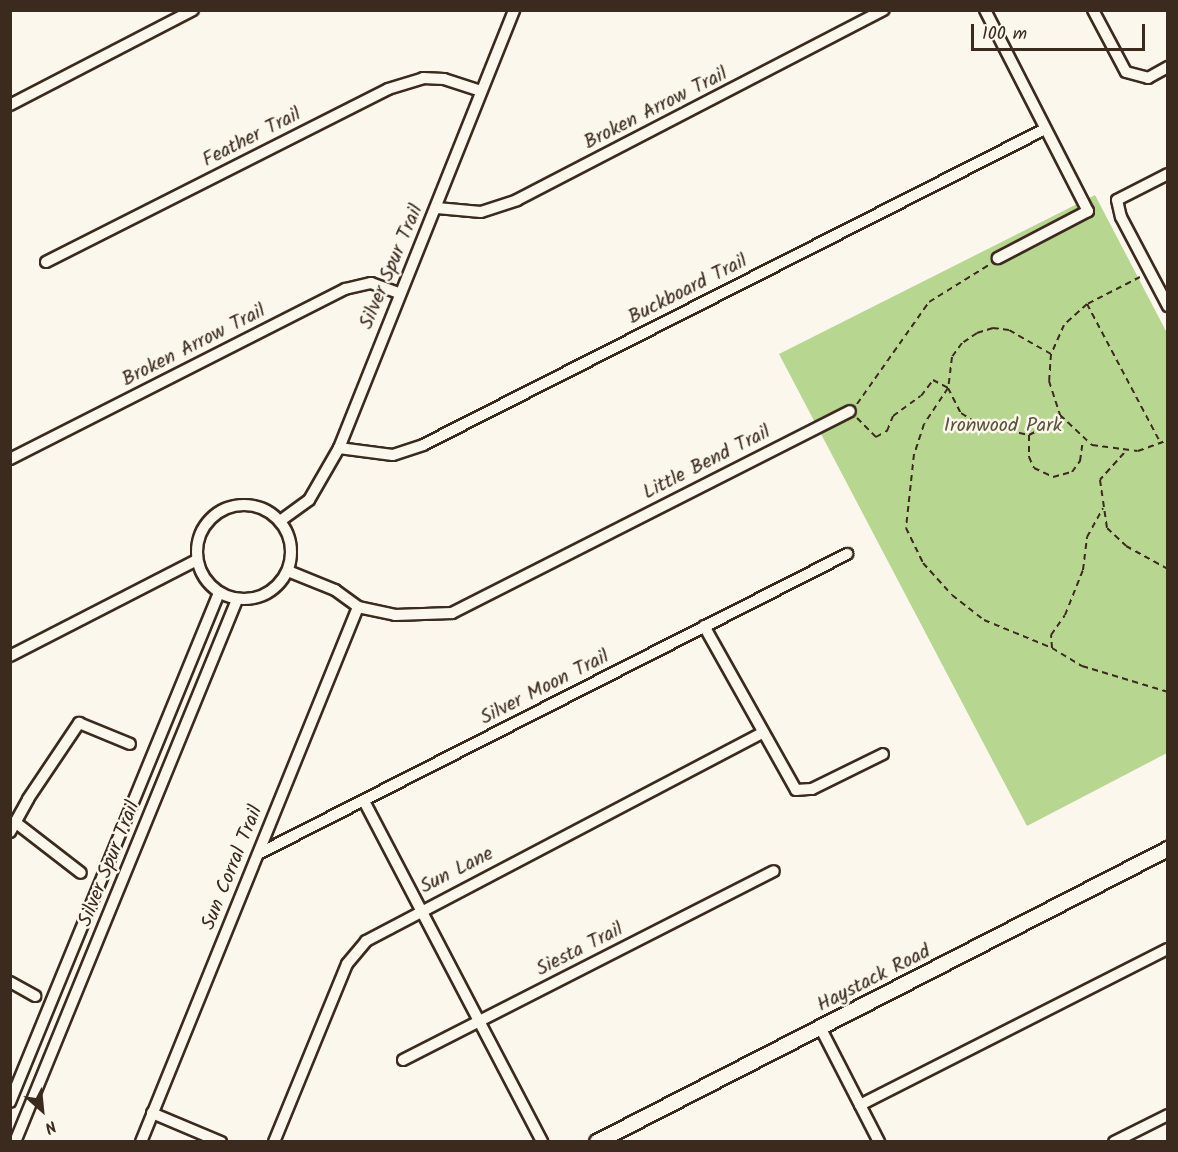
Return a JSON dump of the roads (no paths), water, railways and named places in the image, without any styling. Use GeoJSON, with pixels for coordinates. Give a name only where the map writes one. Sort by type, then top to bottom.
{"type":"FeatureCollection","features":[{"type":"Feature","properties":{"kind":"street"},"geometry":{"type":"LineString","coordinates":[[10,105],[193,10]]}},
{"type":"Feature","properties":{"kind":"street","name":"Silver Spur Trail"},"geometry":{"type":"LineString","coordinates":[[280,521],[309,500],[339,448],[398,293],[436,208],[480,91],[514,10]]}},
{"type":"Feature","properties":{"kind":"street","name":"Broken Arrow Trail"},"geometry":{"type":"LineString","coordinates":[[436,208],[481,212],[518,200],[884,10]]}},
{"type":"Feature","properties":{"kind":"street"},"geometry":{"type":"LineString","coordinates":[[985,10],[1088,211],[998,258]]}},
{"type":"Feature","properties":{"kind":"street"},"geometry":{"type":"LineString","coordinates":[[1093,10],[1126,72],[1148,78],[1167,67]]}},
{"type":"Feature","properties":{"kind":"street","name":"Feather Trail"},"geometry":{"type":"LineString","coordinates":[[46,262],[388,89],[423,78],[444,79],[480,91]]}},
{"type":"Feature","properties":{"kind":"street","name":"Buckboard Trail"},"geometry":{"type":"LineString","coordinates":[[339,448],[393,455],[423,445],[1045,129]]}},
{"type":"Feature","properties":{"kind":"street"},"geometry":{"type":"LineString","coordinates":[[1167,174],[1117,200],[1121,217],[1167,306]]}},
{"type":"Feature","properties":{"kind":"street","name":"Broken Arrow Trail"},"geometry":{"type":"LineString","coordinates":[[10,459],[345,290],[371,283],[398,293]]}},
{"type":"Feature","properties":{"kind":"street","name":"Little Bend Trail"},"geometry":{"type":"LineString","coordinates":[[288,571],[335,590],[357,607],[395,615],[453,613],[850,411]]}},
{"type":"Feature","properties":{"kind":"street"},"geometry":{"type":"LineString","coordinates":[[243,505],[263,509],[280,521],[289,536],[292,554],[288,571],[272,591],[249,600],[237,600],[219,592],[206,582],[196,560],[198,540],[207,522],[224,509],[243,505]]}},
{"type":"Feature","properties":{"kind":"street","name":"Silver Moon Trail"},"geometry":{"type":"LineString","coordinates":[[260,853],[847,554]]}},
{"type":"Feature","properties":{"kind":"street"},"geometry":{"type":"LineString","coordinates":[[10,656],[196,560]]}},
{"type":"Feature","properties":{"kind":"street","name":"Silver Spur Trail"},"geometry":{"type":"LineString","coordinates":[[10,1102],[219,592]]}},
{"type":"Feature","properties":{"kind":"street","name":"Silver Spur Trail"},"geometry":{"type":"LineString","coordinates":[[15,1142],[237,600]]}},
{"type":"Feature","properties":{"kind":"street","name":"Sun Corral Trail"},"geometry":{"type":"LineString","coordinates":[[141,1142],[260,853],[357,607]]}},
{"type":"Feature","properties":{"kind":"street"},"geometry":{"type":"LineString","coordinates":[[704,626],[796,790],[812,789],[883,754]]}},
{"type":"Feature","properties":{"kind":"street"},"geometry":{"type":"LineString","coordinates":[[81,873],[13,827],[79,723],[130,744]]}},
{"type":"Feature","properties":{"kind":"street","name":"Sun Lane"},"geometry":{"type":"LineString","coordinates":[[274,1142],[347,964],[366,941],[420,910],[763,734]]}},
{"type":"Feature","properties":{"kind":"street"},"geometry":{"type":"LineString","coordinates":[[364,801],[542,1142]]}},
{"type":"Feature","properties":{"kind":"street","name":"Haystack Road"},"geometry":{"type":"LineString","coordinates":[[597,1142],[821,1029],[1167,849]]}},
{"type":"Feature","properties":{"kind":"street","name":"Siesta Trail"},"geometry":{"type":"LineString","coordinates":[[402,1060],[774,871]]}},
{"type":"Feature","properties":{"kind":"street"},"geometry":{"type":"LineString","coordinates":[[105,872],[124,879]]}},
{"type":"Feature","properties":{"kind":"street"},"geometry":{"type":"LineString","coordinates":[[93,903],[111,911]]}},
{"type":"Feature","properties":{"kind":"street"},"geometry":{"type":"LineString","coordinates":[[860,1105],[1167,949]]}},
{"type":"Feature","properties":{"kind":"street"},"geometry":{"type":"LineString","coordinates":[[10,982],[35,996]]}},
{"type":"Feature","properties":{"kind":"street"},"geometry":{"type":"LineString","coordinates":[[821,1029],[879,1142]]}},
{"type":"Feature","properties":{"kind":"street"},"geometry":{"type":"LineString","coordinates":[[152,1113],[221,1142]]}},
{"type":"Feature","properties":{"kind":"street"},"geometry":{"type":"LineString","coordinates":[[1114,1142],[1167,1114]]}},
{"type":"Feature","properties":{"kind":"park label","name":"Ironwood Park"},"geometry":{"type":"Point","coordinates":[1003,426]}}]}
